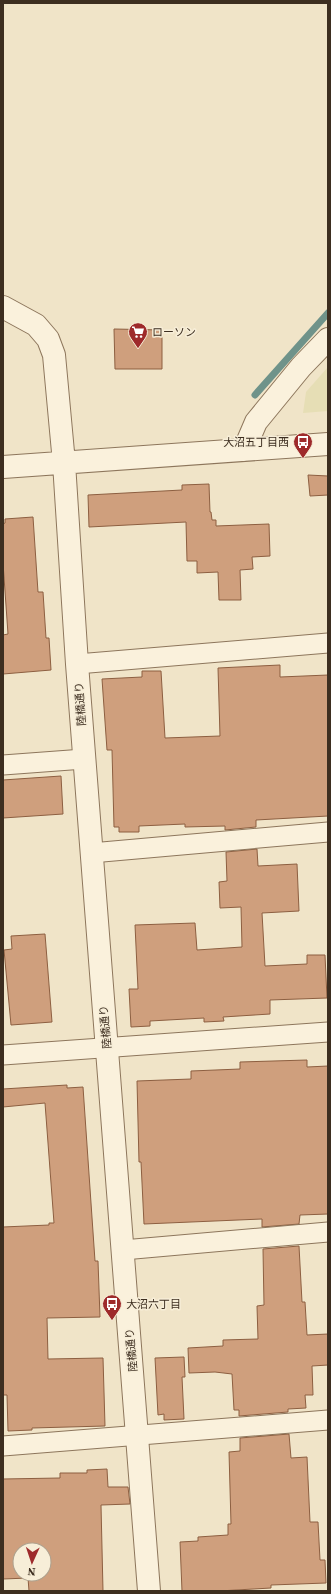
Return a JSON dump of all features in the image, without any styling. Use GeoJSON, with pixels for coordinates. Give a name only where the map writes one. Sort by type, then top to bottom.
{"type":"FeatureCollection","features":[{"type":"Feature","properties":{"kind":"street","name":"陸橋通り"},"geometry":{"type":"LineString","coordinates":[[3,307],[36,324],[48,339],[54,355],[64,463],[91,853],[138,1434],[149,1591]]}},
{"type":"Feature","properties":{"kind":"street"},"geometry":{"type":"LineString","coordinates":[[244,450],[256,422],[302,367],[328,339]]}},
{"type":"Feature","properties":{"kind":"street"},"geometry":{"type":"LineString","coordinates":[[3,467],[328,444]]}},
{"type":"Feature","properties":{"kind":"street"},"geometry":{"type":"LineString","coordinates":[[77,664],[328,644]]}},
{"type":"Feature","properties":{"kind":"street"},"geometry":{"type":"LineString","coordinates":[[3,765],[84,759]]}},
{"type":"Feature","properties":{"kind":"street"},"geometry":{"type":"LineString","coordinates":[[91,853],[328,832]]}},
{"type":"Feature","properties":{"kind":"street"},"geometry":{"type":"LineString","coordinates":[[3,1055],[328,1032]]}},
{"type":"Feature","properties":{"kind":"street"},"geometry":{"type":"LineString","coordinates":[[123,1250],[328,1232]]}},
{"type":"Feature","properties":{"kind":"street"},"geometry":{"type":"LineString","coordinates":[[3,1446],[328,1420]]}},
{"type":"Feature","properties":{"kind":"shaded area"},"geometry":{"type":"Polygon","coordinates":[[[328,367],[328,411],[303,413],[306,392],[328,367]]]}},
{"type":"Feature","properties":{"kind":"building","name":"ローソン"},"geometry":{"type":"Polygon","coordinates":[[[114,329],[162,330],[162,369],[115,369],[114,329]]]}},
{"type":"Feature","properties":{"kind":"building"},"geometry":{"type":"Polygon","coordinates":[[[308,475],[328,476],[328,495],[310,496],[308,475]]]}},
{"type":"Feature","properties":{"kind":"building"},"geometry":{"type":"Polygon","coordinates":[[[209,484],[210,512],[212,520],[216,520],[216,526],[269,524],[270,556],[252,557],[253,569],[240,570],[241,600],[219,600],[218,572],[197,573],[197,561],[187,561],[186,522],[89,527],[88,495],[182,490],[182,485],[209,484]]]}},
{"type":"Feature","properties":{"kind":"building"},"geometry":{"type":"Polygon","coordinates":[[[33,517],[38,592],[43,592],[46,638],[49,638],[51,670],[3,674],[3,635],[8,634],[3,563],[3,524],[5,523],[5,519],[33,517]]]}},
{"type":"Feature","properties":{"kind":"building"},"geometry":{"type":"Polygon","coordinates":[[[280,665],[280,677],[328,675],[328,816],[256,820],[256,827],[225,830],[225,826],[185,827],[185,824],[139,826],[139,832],[119,832],[119,827],[114,827],[112,750],[107,750],[102,679],[142,677],[142,671],[161,671],[165,738],[220,736],[218,668],[280,665]]]}},
{"type":"Feature","properties":{"kind":"building"},"geometry":{"type":"Polygon","coordinates":[[[61,776],[63,814],[3,818],[3,780],[61,776]]]}},
{"type":"Feature","properties":{"kind":"building"},"geometry":{"type":"Polygon","coordinates":[[[257,849],[258,866],[297,864],[299,911],[262,913],[265,966],[307,964],[307,955],[325,955],[327,998],[270,1000],[270,1014],[223,1017],[224,1021],[204,1022],[204,1018],[150,1021],[150,1026],[131,1027],[129,989],[138,989],[135,925],[195,923],[197,950],[242,947],[241,907],[220,908],[219,882],[227,881],[226,852],[257,849]]]}},
{"type":"Feature","properties":{"kind":"building"},"geometry":{"type":"Polygon","coordinates":[[[45,934],[52,1022],[11,1025],[4,950],[12,949],[11,936],[45,934]]]}},
{"type":"Feature","properties":{"kind":"building"},"geometry":{"type":"Polygon","coordinates":[[[307,1060],[307,1067],[328,1066],[328,1214],[300,1215],[299,1224],[262,1227],[262,1219],[144,1224],[141,1162],[139,1162],[137,1081],[191,1079],[191,1071],[240,1069],[240,1062],[307,1060]]]}},
{"type":"Feature","properties":{"kind":"building"},"geometry":{"type":"Polygon","coordinates":[[[67,1085],[67,1088],[83,1087],[95,1261],[98,1261],[100,1317],[47,1318],[48,1359],[103,1358],[105,1426],[32,1428],[32,1430],[8,1431],[7,1395],[3,1395],[3,1227],[49,1225],[49,1223],[54,1223],[45,1103],[3,1107],[3,1089],[67,1085]]]}},
{"type":"Feature","properties":{"kind":"building"},"geometry":{"type":"Polygon","coordinates":[[[299,1246],[302,1302],[305,1302],[307,1335],[328,1334],[328,1365],[312,1366],[313,1395],[305,1395],[306,1408],[288,1409],[288,1412],[239,1416],[239,1410],[234,1410],[232,1374],[215,1372],[189,1373],[188,1348],[223,1346],[223,1340],[258,1339],[257,1306],[264,1305],[263,1249],[299,1246]]]}},
{"type":"Feature","properties":{"kind":"building"},"geometry":{"type":"Polygon","coordinates":[[[184,1357],[185,1377],[182,1377],[184,1419],[164,1420],[164,1414],[158,1415],[155,1358],[184,1357]]]}},
{"type":"Feature","properties":{"kind":"building"},"geometry":{"type":"Polygon","coordinates":[[[289,1434],[291,1458],[307,1457],[310,1522],[318,1522],[320,1560],[325,1560],[326,1583],[271,1585],[271,1588],[219,1591],[182,1591],[180,1542],[198,1541],[198,1537],[228,1535],[228,1524],[231,1524],[229,1452],[240,1451],[240,1438],[289,1434]]]}},
{"type":"Feature","properties":{"kind":"building"},"geometry":{"type":"Polygon","coordinates":[[[107,1469],[108,1487],[128,1487],[130,1504],[101,1505],[103,1591],[29,1591],[28,1582],[52,1582],[52,1542],[12,1542],[12,1579],[3,1579],[3,1479],[60,1478],[60,1473],[87,1473],[87,1470],[107,1469]]]}},
{"type":"Feature","properties":{"kind":"waterway"},"geometry":{"type":"LineString","coordinates":[[255,395],[328,313]]}},
{"type":"Feature","properties":{"kind":"place","name":"ローソン"},"geometry":{"type":"Point","coordinates":[138,349]}},
{"type":"Feature","properties":{"kind":"place","name":"大沼五丁目西"},"geometry":{"type":"Point","coordinates":[303,459]}},
{"type":"Feature","properties":{"kind":"place","name":"大沼六丁目"},"geometry":{"type":"Point","coordinates":[112,1321]}}]}
